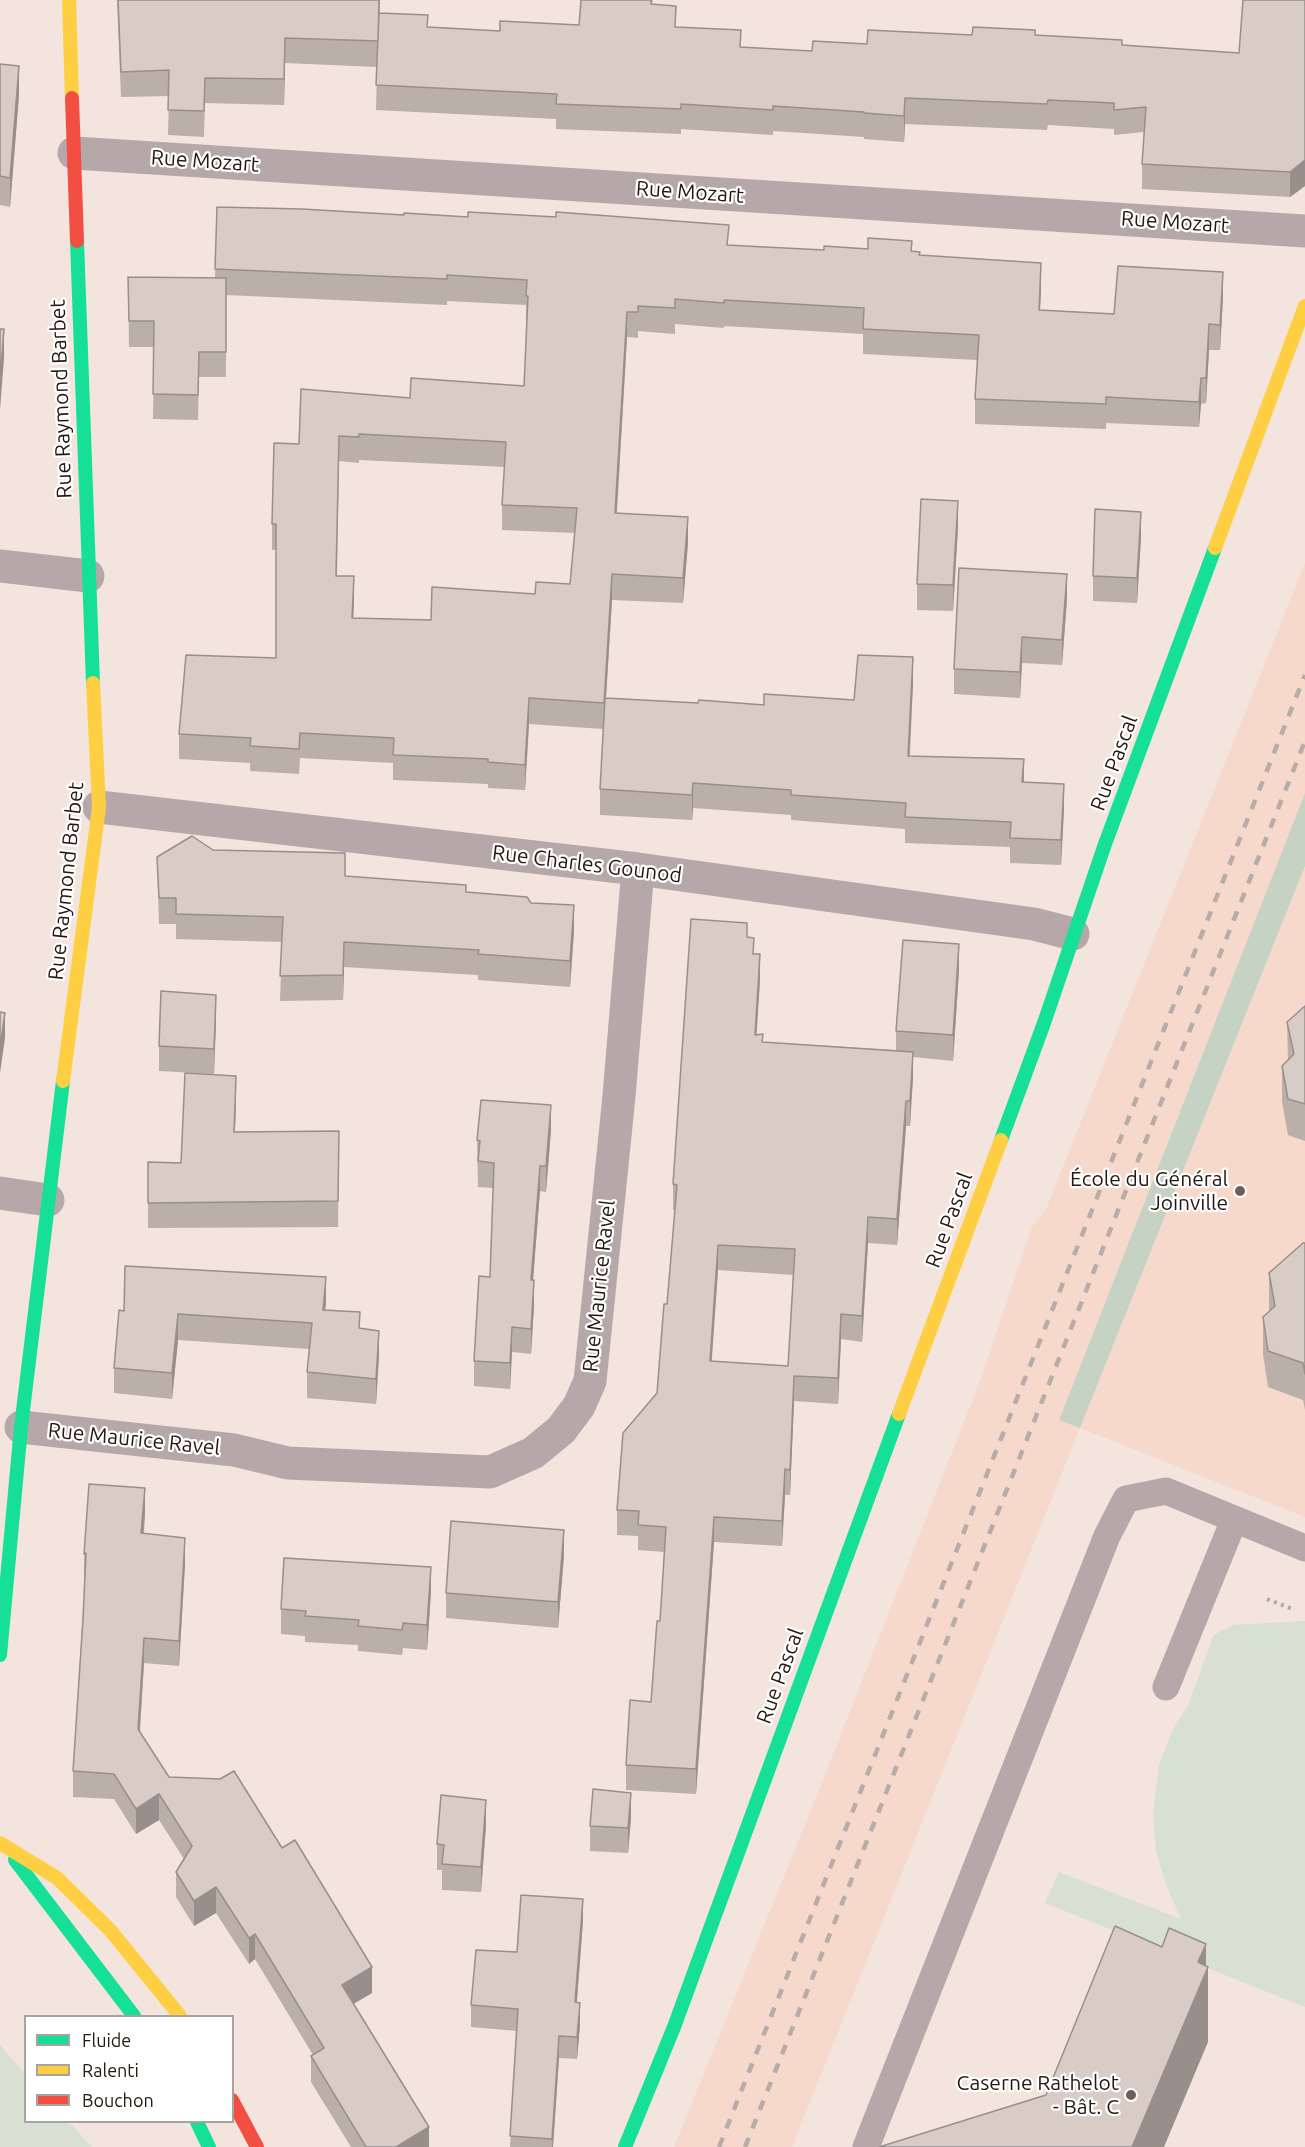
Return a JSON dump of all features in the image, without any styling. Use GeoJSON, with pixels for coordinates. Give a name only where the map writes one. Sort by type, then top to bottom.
{"type":"FeatureCollection","features":[{"type":"Feature","properties":{"kind":"street","name":"Rue Raymond Barbet"},"geometry":{"type":"LineString","coordinates":[[0,1655],[21,1428],[99,807],[88,576],[69,0]]}},
{"type":"Feature","properties":{"kind":"street","name":"Rue Mozart"},"geometry":{"type":"LineString","coordinates":[[74,153],[1305,231]]}},
{"type":"Feature","properties":{"kind":"street","name":"Rue Pascal"},"geometry":{"type":"LineString","coordinates":[[625,2147],[674,2027],[1305,306]]}},
{"type":"Feature","properties":{"kind":"street"},"geometry":{"type":"LineString","coordinates":[[0,566],[88,576]]}},
{"type":"Feature","properties":{"kind":"street","name":"Rue Charles Gounod"},"geometry":{"type":"LineString","coordinates":[[99,807],[638,869],[1034,924],[1073,934]]}},
{"type":"Feature","properties":{"kind":"street","name":"Rue Maurice Ravel"},"geometry":{"type":"LineString","coordinates":[[21,1428],[234,1450],[288,1463],[490,1472],[533,1453],[561,1430],[579,1406],[590,1381],[619,1096],[638,869]]}},
{"type":"Feature","properties":{"kind":"street"},"geometry":{"type":"LineString","coordinates":[[0,1193],[48,1200]]}},
{"type":"Feature","properties":{"kind":"street"},"geometry":{"type":"LineString","coordinates":[[1,1844],[133,2015]]}},
{"type":"Feature","properties":{"kind":"street"},"geometry":{"type":"LineString","coordinates":[[1,1844],[57,1878],[110,1930],[179,2015]]}},
{"type":"Feature","properties":{"kind":"street"},"geometry":{"type":"LineString","coordinates":[[234,2104],[257,2147]]}},
{"type":"Feature","properties":{"kind":"street"},"geometry":{"type":"LineString","coordinates":[[198,2123],[209,2147]]}},
{"type":"Feature","properties":{"kind":"lane"},"geometry":{"type":"LineString","coordinates":[[866,2147],[1103,1548],[1126,1499],[1166,1491],[1305,1548]]}},
{"type":"Feature","properties":{"kind":"lane"},"geometry":{"type":"LineString","coordinates":[[1166,1687],[1234,1520]]}},
{"type":"Feature","properties":{"kind":"path"},"geometry":{"type":"LineString","coordinates":[[1267,1599],[1295,1610]]}},
{"type":"Feature","properties":{"kind":"shaded area"},"geometry":{"type":"Polygon","coordinates":[[[1305,563],[1305,793],[1059,1419],[1080,1428],[792,2147],[674,2147],[819,1790],[982,1376],[1032,1227],[1046,1209],[1305,563]]]}},
{"type":"Feature","properties":{"kind":"shaded area","name":"École du Général Joinville"},"geometry":{"type":"Polygon","coordinates":[[[1305,866],[1305,1517],[1080,1428],[1305,866]]]}},
{"type":"Feature","properties":{"kind":"shaded area"},"geometry":{"type":"Polygon","coordinates":[[[1305,1621],[1305,2007],[1045,1903],[1059,1872],[1181,1919],[1165,1882],[1156,1851],[1153,1814],[1159,1764],[1173,1730],[1188,1705],[1214,1635],[1233,1625],[1305,1621]]]}},
{"type":"Feature","properties":{"kind":"shaded area"},"geometry":{"type":"Polygon","coordinates":[[[0,2045],[24,2073],[24,2123],[70,2123],[92,2147],[0,2147],[0,2045]]]}},
{"type":"Feature","properties":{"kind":"green space"},"geometry":{"type":"Polygon","coordinates":[[[1305,793],[1305,866],[1080,1428],[1059,1420],[1305,793]]]}},
{"type":"Feature","properties":{"kind":"building"},"geometry":{"type":"Polygon","coordinates":[[[118,0],[379,0],[378,41],[285,38],[284,79],[205,78],[204,111],[168,110],[169,70],[121,72],[118,0]]]}},
{"type":"Feature","properties":{"kind":"building"},"geometry":{"type":"Polygon","coordinates":[[[581,0],[651,0],[651,4],[676,6],[675,27],[741,30],[740,47],[812,51],[813,41],[867,44],[868,30],[972,35],[973,27],[1035,30],[1035,35],[1122,40],[1122,45],[1239,53],[1243,0],[1305,0],[1305,160],[1290,172],[1142,164],[1146,107],[1114,110],[1114,103],[1048,100],[1047,104],[905,98],[904,116],[773,106],[773,110],[681,104],[681,109],[556,104],[557,94],[376,85],[379,13],[428,15],[427,27],[500,31],[500,21],[579,25],[581,0]]]}},
{"type":"Feature","properties":{"kind":"building"},"geometry":{"type":"Polygon","coordinates":[[[0,64],[19,66],[10,178],[0,176],[0,64]]]}},
{"type":"Feature","properties":{"kind":"building"},"geometry":{"type":"Polygon","coordinates":[[[217,207],[468,217],[468,212],[556,217],[556,212],[729,225],[727,245],[824,250],[824,246],[868,249],[868,238],[912,241],[911,251],[920,252],[919,255],[1041,263],[1039,310],[1114,314],[1118,266],[1223,272],[1220,325],[1209,324],[1206,378],[1201,378],[1199,402],[1106,397],[1106,404],[975,399],[979,335],[863,329],[864,308],[675,299],[675,308],[638,306],[638,312],[627,312],[615,513],[688,517],[683,578],[612,574],[604,703],[529,698],[525,765],[488,762],[488,759],[393,755],[394,738],[300,733],[299,749],[250,746],[251,738],[179,734],[186,655],[276,658],[276,524],[272,524],[274,443],[299,444],[301,389],[410,398],[411,378],[524,386],[527,280],[447,275],[447,279],[215,269],[217,207]],[[359,434],[359,437],[339,436],[336,576],[354,576],[352,618],[431,620],[432,587],[535,594],[536,582],[570,584],[577,508],[502,505],[506,442],[359,434]]]}},
{"type":"Feature","properties":{"kind":"building"},"geometry":{"type":"Polygon","coordinates":[[[128,277],[226,278],[226,352],[199,352],[198,395],[153,394],[154,321],[129,321],[128,277]]]}},
{"type":"Feature","properties":{"kind":"building"},"geometry":{"type":"Polygon","coordinates":[[[0,329],[4,329],[0,381],[0,329]]]}},
{"type":"Feature","properties":{"kind":"building"},"geometry":{"type":"Polygon","coordinates":[[[921,499],[958,501],[953,585],[917,584],[921,499]]]}},
{"type":"Feature","properties":{"kind":"building"},"geometry":{"type":"Polygon","coordinates":[[[1095,509],[1141,512],[1137,578],[1093,576],[1095,509]]]}},
{"type":"Feature","properties":{"kind":"building"},"geometry":{"type":"Polygon","coordinates":[[[959,568],[1067,574],[1062,640],[1022,637],[1020,672],[954,669],[959,568]]]}},
{"type":"Feature","properties":{"kind":"building"},"geometry":{"type":"Polygon","coordinates":[[[858,655],[913,657],[908,756],[1024,759],[1022,782],[1064,784],[1061,840],[1010,838],[1011,822],[905,817],[906,803],[791,795],[791,790],[693,783],[692,795],[600,789],[605,698],[698,703],[699,700],[764,705],[764,694],[854,700],[858,655]]]}},
{"type":"Feature","properties":{"kind":"building"},"geometry":{"type":"Polygon","coordinates":[[[192,836],[213,850],[345,853],[345,876],[466,885],[466,892],[527,897],[531,903],[574,905],[570,961],[478,954],[479,950],[344,942],[343,975],[280,976],[283,917],[176,914],[176,898],[159,898],[157,857],[192,836]]]}},
{"type":"Feature","properties":{"kind":"building"},"geometry":{"type":"Polygon","coordinates":[[[691,919],[747,923],[747,937],[754,938],[753,954],[760,954],[755,1035],[763,1034],[762,1042],[913,1052],[910,1101],[906,1101],[897,1219],[868,1217],[862,1316],[841,1314],[838,1378],[794,1376],[790,1470],[785,1469],[782,1521],[714,1517],[696,1769],[626,1765],[630,1700],[651,1702],[657,1621],[660,1621],[666,1527],[638,1525],[639,1511],[617,1510],[623,1433],[657,1393],[677,1185],[673,1184],[691,919]],[[718,1245],[710,1361],[788,1366],[795,1249],[718,1245]]]}},
{"type":"Feature","properties":{"kind":"building"},"geometry":{"type":"Polygon","coordinates":[[[903,940],[959,944],[953,1035],[896,1031],[903,940]]]}},
{"type":"Feature","properties":{"kind":"building"},"geometry":{"type":"Polygon","coordinates":[[[161,991],[216,995],[214,1049],[159,1046],[161,991]]]}},
{"type":"Feature","properties":{"kind":"building"},"geometry":{"type":"Polygon","coordinates":[[[1305,1006],[1305,1104],[1288,1099],[1282,1066],[1294,1054],[1287,1022],[1305,1006]]]}},
{"type":"Feature","properties":{"kind":"building"},"geometry":{"type":"Polygon","coordinates":[[[0,1012],[5,1013],[0,1048],[0,1012]]]}},
{"type":"Feature","properties":{"kind":"building"},"geometry":{"type":"Polygon","coordinates":[[[185,1073],[236,1076],[234,1132],[339,1131],[338,1201],[148,1203],[148,1162],[181,1163],[185,1073]]]}},
{"type":"Feature","properties":{"kind":"building"},"geometry":{"type":"Polygon","coordinates":[[[481,1100],[551,1105],[546,1166],[540,1166],[531,1280],[534,1280],[531,1329],[512,1327],[510,1363],[474,1361],[479,1276],[490,1277],[494,1163],[478,1161],[480,1141],[477,1140],[481,1100]]]}},
{"type":"Feature","properties":{"kind":"building"},"geometry":{"type":"Polygon","coordinates":[[[1305,1243],[1305,1374],[1303,1363],[1268,1351],[1263,1317],[1275,1306],[1269,1273],[1305,1243]]]}},
{"type":"Feature","properties":{"kind":"building"},"geometry":{"type":"Polygon","coordinates":[[[125,1266],[326,1277],[323,1310],[360,1312],[359,1328],[379,1331],[376,1379],[307,1372],[312,1323],[178,1314],[172,1373],[114,1368],[119,1310],[124,1311],[125,1266]]]}},
{"type":"Feature","properties":{"kind":"building"},"geometry":{"type":"Polygon","coordinates":[[[89,1484],[145,1488],[141,1533],[185,1538],[179,1641],[144,1638],[138,1729],[169,1777],[220,1779],[234,1771],[282,1848],[295,1840],[372,1967],[342,1985],[429,2127],[396,2147],[366,2147],[311,2056],[324,2048],[255,1934],[249,1938],[216,1887],[194,1901],[176,1872],[192,1846],[159,1794],[136,1809],[114,1774],[73,1771],[89,1484]]]}},
{"type":"Feature","properties":{"kind":"building"},"geometry":{"type":"Polygon","coordinates":[[[451,1521],[564,1530],[558,1602],[446,1593],[451,1521]]]}},
{"type":"Feature","properties":{"kind":"building"},"geometry":{"type":"Polygon","coordinates":[[[284,1558],[431,1567],[427,1625],[403,1623],[402,1630],[358,1626],[359,1620],[305,1616],[306,1611],[281,1609],[284,1558]]]}},
{"type":"Feature","properties":{"kind":"building"},"geometry":{"type":"Polygon","coordinates":[[[593,1789],[631,1793],[628,1828],[590,1826],[593,1789]]]}},
{"type":"Feature","properties":{"kind":"building"},"geometry":{"type":"Polygon","coordinates":[[[441,1795],[486,1800],[481,1867],[442,1864],[444,1845],[437,1844],[441,1795]]]}},
{"type":"Feature","properties":{"kind":"building"},"geometry":{"type":"Polygon","coordinates":[[[521,1895],[583,1899],[575,2002],[580,2003],[577,2037],[559,2036],[552,2139],[510,2136],[518,2009],[471,2005],[476,1950],[517,1952],[521,1895]]]}},
{"type":"Feature","properties":{"kind":"building"},"geometry":{"type":"Polygon","coordinates":[[[1115,1926],[1162,1947],[1169,1928],[1206,1944],[1198,1962],[1208,1967],[1132,2147],[879,2147],[1046,2095],[1115,1926]]]}},
{"type":"Feature","properties":{"kind":"railway"},"geometry":{"type":"LineString","coordinates":[[719,2147],[1305,675]]}},
{"type":"Feature","properties":{"kind":"railway"},"geometry":{"type":"LineString","coordinates":[[745,2147],[1305,741]]}},
{"type":"Feature","properties":{"kind":"traffic: fast"},"geometry":{"type":"LineString","coordinates":[[77,241],[93,683]]}},
{"type":"Feature","properties":{"kind":"traffic: fast"},"geometry":{"type":"LineString","coordinates":[[1001,1140],[1105,844],[1215,548]]}},
{"type":"Feature","properties":{"kind":"traffic: fast"},"geometry":{"type":"LineString","coordinates":[[0,1655],[21,1427],[63,1081]]}},
{"type":"Feature","properties":{"kind":"traffic: fast"},"geometry":{"type":"LineString","coordinates":[[625,2147],[674,2027],[899,1414]]}},
{"type":"Feature","properties":{"kind":"traffic: fast"},"geometry":{"type":"LineString","coordinates":[[15,1860],[133,2015]]}},
{"type":"Feature","properties":{"kind":"traffic: fast"},"geometry":{"type":"LineString","coordinates":[[197,2123],[209,2147]]}},
{"type":"Feature","properties":{"kind":"traffic: slow"},"geometry":{"type":"LineString","coordinates":[[69,0],[72,98]]}},
{"type":"Feature","properties":{"kind":"traffic: slow"},"geometry":{"type":"LineString","coordinates":[[1215,548],[1305,306]]}},
{"type":"Feature","properties":{"kind":"traffic: slow"},"geometry":{"type":"LineString","coordinates":[[63,1081],[99,807],[93,683]]}},
{"type":"Feature","properties":{"kind":"traffic: slow"},"geometry":{"type":"LineString","coordinates":[[899,1414],[1001,1140]]}},
{"type":"Feature","properties":{"kind":"traffic: slow"},"geometry":{"type":"LineString","coordinates":[[0,1843],[57,1878],[110,1930],[179,2015]]}},
{"type":"Feature","properties":{"kind":"traffic: jam"},"geometry":{"type":"LineString","coordinates":[[72,98],[77,241]]}},
{"type":"Feature","properties":{"kind":"traffic: jam"},"geometry":{"type":"LineString","coordinates":[[234,2104],[257,2147]]}},
{"type":"Feature","properties":{"kind":"place","name":"École du Général Joinville"},"geometry":{"type":"Point","coordinates":[1240,1191]}},
{"type":"Feature","properties":{"kind":"place","name":"Caserne Rathelot - Bât. C"},"geometry":{"type":"Point","coordinates":[1131,2095]}}]}
